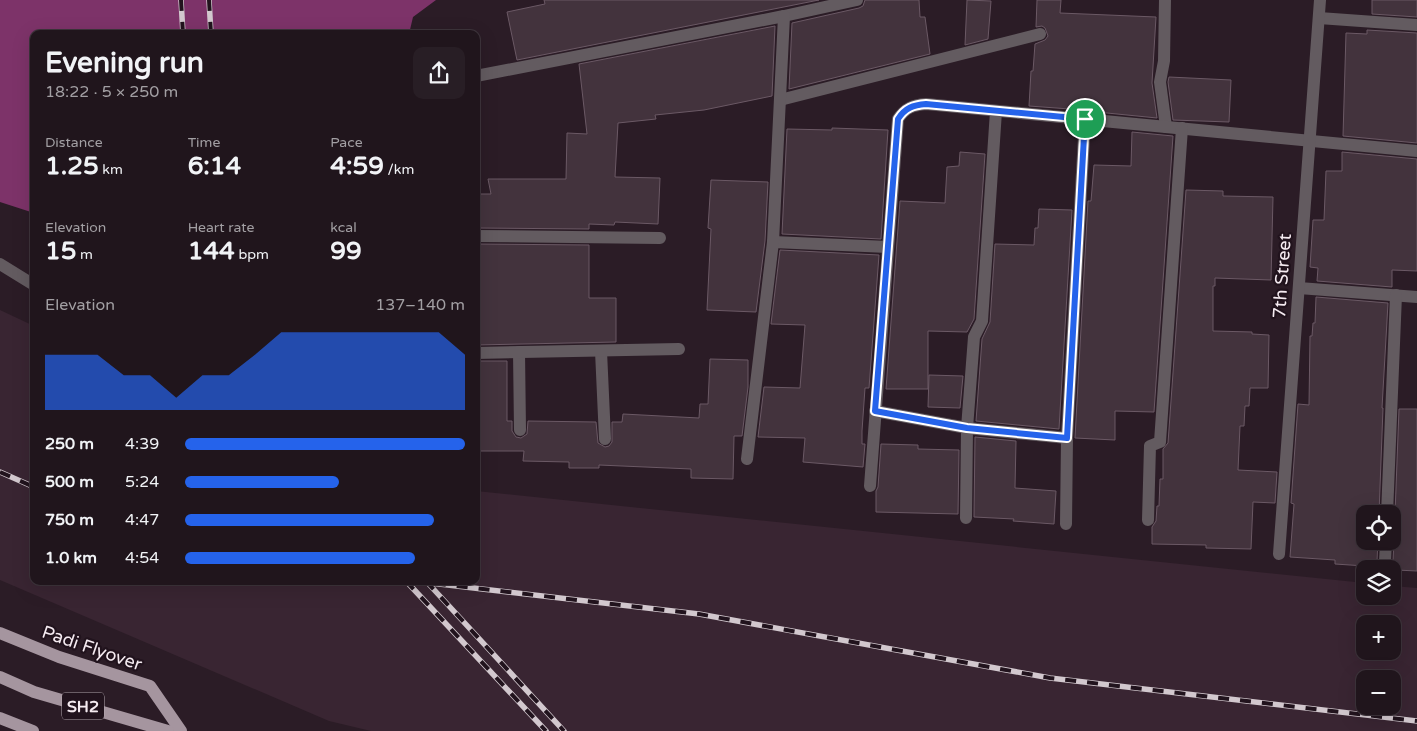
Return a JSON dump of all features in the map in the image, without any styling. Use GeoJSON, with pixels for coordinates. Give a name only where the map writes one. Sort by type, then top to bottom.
{"type":"FeatureCollection","features":[{"type":"Feature","properties":{"kind":"main road","name":"Padi Flyover"},"geometry":{"type":"LineString","coordinates":[[0,633],[58,657],[150,686],[181,731]]}},
{"type":"Feature","properties":{"kind":"main road","name":"SH2"},"geometry":{"type":"LineString","coordinates":[[0,677],[34,692],[168,731]]}},
{"type":"Feature","properties":{"kind":"main road"},"geometry":{"type":"LineString","coordinates":[[0,718],[33,731]]}},
{"type":"Feature","properties":{"kind":"street"},"geometry":{"type":"LineString","coordinates":[[480,75],[857,0]]}},
{"type":"Feature","properties":{"kind":"street"},"geometry":{"type":"LineString","coordinates":[[1165,0],[1164,61],[1160,82],[1166,127]]}},
{"type":"Feature","properties":{"kind":"street","name":"7th Street"},"geometry":{"type":"LineString","coordinates":[[1279,554],[1320,0]]}},
{"type":"Feature","properties":{"kind":"street"},"geometry":{"type":"LineString","coordinates":[[747,459],[773,242],[784,16]]}},
{"type":"Feature","properties":{"kind":"street"},"geometry":{"type":"LineString","coordinates":[[1319,18],[1417,26]]}},
{"type":"Feature","properties":{"kind":"street"},"geometry":{"type":"LineString","coordinates":[[780,100],[1040,34]]}},
{"type":"Feature","properties":{"kind":"street"},"geometry":{"type":"LineString","coordinates":[[870,486],[898,119],[903,111],[914,105],[926,104],[1417,151]]}},
{"type":"Feature","properties":{"kind":"street"},"geometry":{"type":"LineString","coordinates":[[966,518],[967,428],[974,337],[982,321],[996,111]]}},
{"type":"Feature","properties":{"kind":"street"},"geometry":{"type":"LineString","coordinates":[[1066,524],[1067,438],[1085,119]]}},
{"type":"Feature","properties":{"kind":"street"},"geometry":{"type":"LineString","coordinates":[[1148,520],[1150,446],[1160,442],[1182,128]]}},
{"type":"Feature","properties":{"kind":"street"},"geometry":{"type":"LineString","coordinates":[[480,236],[660,238]]}},
{"type":"Feature","properties":{"kind":"street"},"geometry":{"type":"LineString","coordinates":[[773,242],[888,247]]}},
{"type":"Feature","properties":{"kind":"street"},"geometry":{"type":"LineString","coordinates":[[0,264],[30,283]]}},
{"type":"Feature","properties":{"kind":"street"},"geometry":{"type":"LineString","coordinates":[[1299,288],[1417,297]]}},
{"type":"Feature","properties":{"kind":"street"},"geometry":{"type":"LineString","coordinates":[[1387,505],[1396,295]]}},
{"type":"Feature","properties":{"kind":"street"},"geometry":{"type":"LineString","coordinates":[[480,353],[679,350]]}},
{"type":"Feature","properties":{"kind":"street"},"geometry":{"type":"LineString","coordinates":[[601,351],[605,439]]}},
{"type":"Feature","properties":{"kind":"street"},"geometry":{"type":"LineString","coordinates":[[519,352],[520,430]]}},
{"type":"Feature","properties":{"kind":"street"},"geometry":{"type":"LineString","coordinates":[[875,411],[967,428],[1067,438]]}},
{"type":"Feature","properties":{"kind":"shaded area"},"geometry":{"type":"Polygon","coordinates":[[[0,0],[436,0],[413,17],[410,30],[30,30],[30,212],[0,202],[0,0]]]}},
{"type":"Feature","properties":{"kind":"shaded area"},"geometry":{"type":"Polygon","coordinates":[[[0,310],[30,324],[30,585],[480,585],[480,491],[1356,582],[1356,605],[1401,605],[1401,587],[1417,588],[1417,731],[371,731],[329,721],[0,580],[0,310]]]}},
{"type":"Feature","properties":{"kind":"building"},"geometry":{"type":"Polygon","coordinates":[[[544,0],[819,0],[517,60],[507,12],[545,4],[544,0]]]}},
{"type":"Feature","properties":{"kind":"building"},"geometry":{"type":"Polygon","coordinates":[[[865,0],[919,0],[920,17],[925,17],[930,54],[789,89],[792,23],[859,8],[863,6],[865,0]]]}},
{"type":"Feature","properties":{"kind":"building"},"geometry":{"type":"Polygon","coordinates":[[[967,0],[991,1],[988,39],[965,45],[967,0]]]}},
{"type":"Feature","properties":{"kind":"building"},"geometry":{"type":"Polygon","coordinates":[[[1037,0],[1061,0],[1060,13],[1156,17],[1152,83],[1157,118],[1029,106],[1035,44],[1045,40],[1048,36],[1045,28],[1042,26],[1036,27],[1037,0]]]}},
{"type":"Feature","properties":{"kind":"building"},"geometry":{"type":"Polygon","coordinates":[[[1372,0],[1417,0],[1417,17],[1372,14],[1372,0]]]}},
{"type":"Feature","properties":{"kind":"building"},"geometry":{"type":"Polygon","coordinates":[[[775,26],[772,96],[704,110],[655,115],[656,119],[618,123],[615,177],[660,178],[658,224],[615,222],[614,225],[589,224],[589,229],[480,228],[480,194],[491,194],[488,179],[566,179],[567,133],[587,134],[579,64],[775,26]]]}},
{"type":"Feature","properties":{"kind":"building"},"geometry":{"type":"Polygon","coordinates":[[[1367,30],[1417,33],[1417,143],[1343,136],[1346,33],[1367,34],[1367,30]]]}},
{"type":"Feature","properties":{"kind":"building"},"geometry":{"type":"Polygon","coordinates":[[[1169,77],[1231,80],[1229,122],[1173,120],[1169,77]]]}},
{"type":"Feature","properties":{"kind":"building"},"geometry":{"type":"Polygon","coordinates":[[[832,128],[888,130],[881,239],[782,234],[787,129],[832,130],[832,128]]]}},
{"type":"Feature","properties":{"kind":"building"},"geometry":{"type":"Polygon","coordinates":[[[1132,132],[1173,136],[1154,412],[1115,411],[1115,440],[1075,438],[1088,201],[1091,201],[1094,165],[1131,166],[1132,132]]]}},
{"type":"Feature","properties":{"kind":"building"},"geometry":{"type":"Polygon","coordinates":[[[960,152],[985,154],[974,319],[967,332],[928,331],[928,389],[886,389],[900,201],[945,203],[947,167],[959,166],[960,152]]]}},
{"type":"Feature","properties":{"kind":"building"},"geometry":{"type":"Polygon","coordinates":[[[1342,152],[1417,159],[1417,271],[1392,270],[1392,287],[1317,281],[1318,268],[1310,267],[1313,220],[1324,220],[1326,171],[1342,171],[1342,152]]]}},
{"type":"Feature","properties":{"kind":"building"},"geometry":{"type":"Polygon","coordinates":[[[711,180],[768,182],[765,241],[756,312],[707,310],[711,229],[708,228],[711,180]]]}},
{"type":"Feature","properties":{"kind":"building"},"geometry":{"type":"Polygon","coordinates":[[[1186,190],[1223,191],[1223,196],[1273,197],[1271,280],[1215,278],[1215,286],[1213,286],[1213,331],[1252,332],[1252,334],[1269,335],[1268,388],[1250,388],[1249,406],[1245,406],[1244,426],[1240,426],[1238,470],[1277,472],[1275,503],[1253,502],[1251,549],[1206,548],[1206,545],[1152,544],[1152,527],[1156,521],[1157,506],[1159,506],[1160,479],[1163,479],[1163,449],[1168,443],[1186,190]]]}},
{"type":"Feature","properties":{"kind":"building"},"geometry":{"type":"Polygon","coordinates":[[[1039,209],[1072,210],[1059,429],[976,421],[982,339],[990,322],[995,244],[1034,245],[1035,228],[1038,228],[1039,209]]]}},
{"type":"Feature","properties":{"kind":"building"},"geometry":{"type":"Polygon","coordinates":[[[480,244],[589,245],[589,298],[616,298],[616,342],[480,345],[480,244]]]}},
{"type":"Feature","properties":{"kind":"building"},"geometry":{"type":"Polygon","coordinates":[[[780,250],[879,255],[869,388],[865,388],[862,431],[862,444],[865,444],[863,467],[803,462],[805,438],[758,437],[764,387],[800,388],[805,325],[771,324],[780,250]]]}},
{"type":"Feature","properties":{"kind":"building"},"geometry":{"type":"Polygon","coordinates":[[[1316,297],[1388,303],[1379,505],[1356,505],[1356,550],[1378,550],[1377,560],[1356,560],[1356,565],[1335,564],[1335,560],[1290,557],[1294,504],[1291,503],[1298,404],[1309,405],[1310,336],[1312,336],[1313,323],[1315,323],[1316,297]]]}},
{"type":"Feature","properties":{"kind":"building"},"geometry":{"type":"Polygon","coordinates":[[[710,359],[748,360],[748,387],[742,436],[734,436],[733,479],[691,478],[691,469],[599,465],[599,468],[569,468],[569,462],[523,461],[524,451],[480,451],[480,361],[507,361],[507,421],[512,421],[512,431],[516,437],[521,438],[527,434],[528,421],[596,422],[598,443],[605,447],[609,446],[612,442],[612,422],[622,422],[623,414],[699,418],[700,404],[708,404],[710,359]]]}},
{"type":"Feature","properties":{"kind":"building"},"geometry":{"type":"Polygon","coordinates":[[[929,375],[963,376],[960,408],[928,407],[929,375]]]}},
{"type":"Feature","properties":{"kind":"building"},"geometry":{"type":"Polygon","coordinates":[[[1399,409],[1417,409],[1417,571],[1401,570],[1401,560],[1393,560],[1394,550],[1401,550],[1401,505],[1395,505],[1399,409]]]}},
{"type":"Feature","properties":{"kind":"building"},"geometry":{"type":"Polygon","coordinates":[[[975,437],[1016,441],[1015,488],[1056,491],[1054,524],[974,517],[975,437]]]}},
{"type":"Feature","properties":{"kind":"building"},"geometry":{"type":"Polygon","coordinates":[[[881,444],[918,445],[918,449],[959,450],[958,514],[876,512],[876,491],[878,487],[881,444]]]}},
{"type":"Feature","properties":{"kind":"railway"},"geometry":{"type":"LineString","coordinates":[[181,0],[183,30]]}},
{"type":"Feature","properties":{"kind":"railway"},"geometry":{"type":"LineString","coordinates":[[209,0],[211,30]]}},
{"type":"Feature","properties":{"kind":"railway"},"geometry":{"type":"LineString","coordinates":[[0,472],[30,485]]}},
{"type":"Feature","properties":{"kind":"railway"},"geometry":{"type":"LineString","coordinates":[[410,585],[546,731]]}},
{"type":"Feature","properties":{"kind":"railway"},"geometry":{"type":"LineString","coordinates":[[430,585],[564,731]]}},
{"type":"Feature","properties":{"kind":"railway"},"geometry":{"type":"LineString","coordinates":[[448,585],[699,614],[1050,678],[1417,721]]}},
{"type":"Feature","properties":{"kind":"route"},"geometry":{"type":"LineString","coordinates":[[926,104],[1085,119],[1067,438],[967,428],[875,411],[898,119],[903,111],[914,105],[926,104]]}}]}
